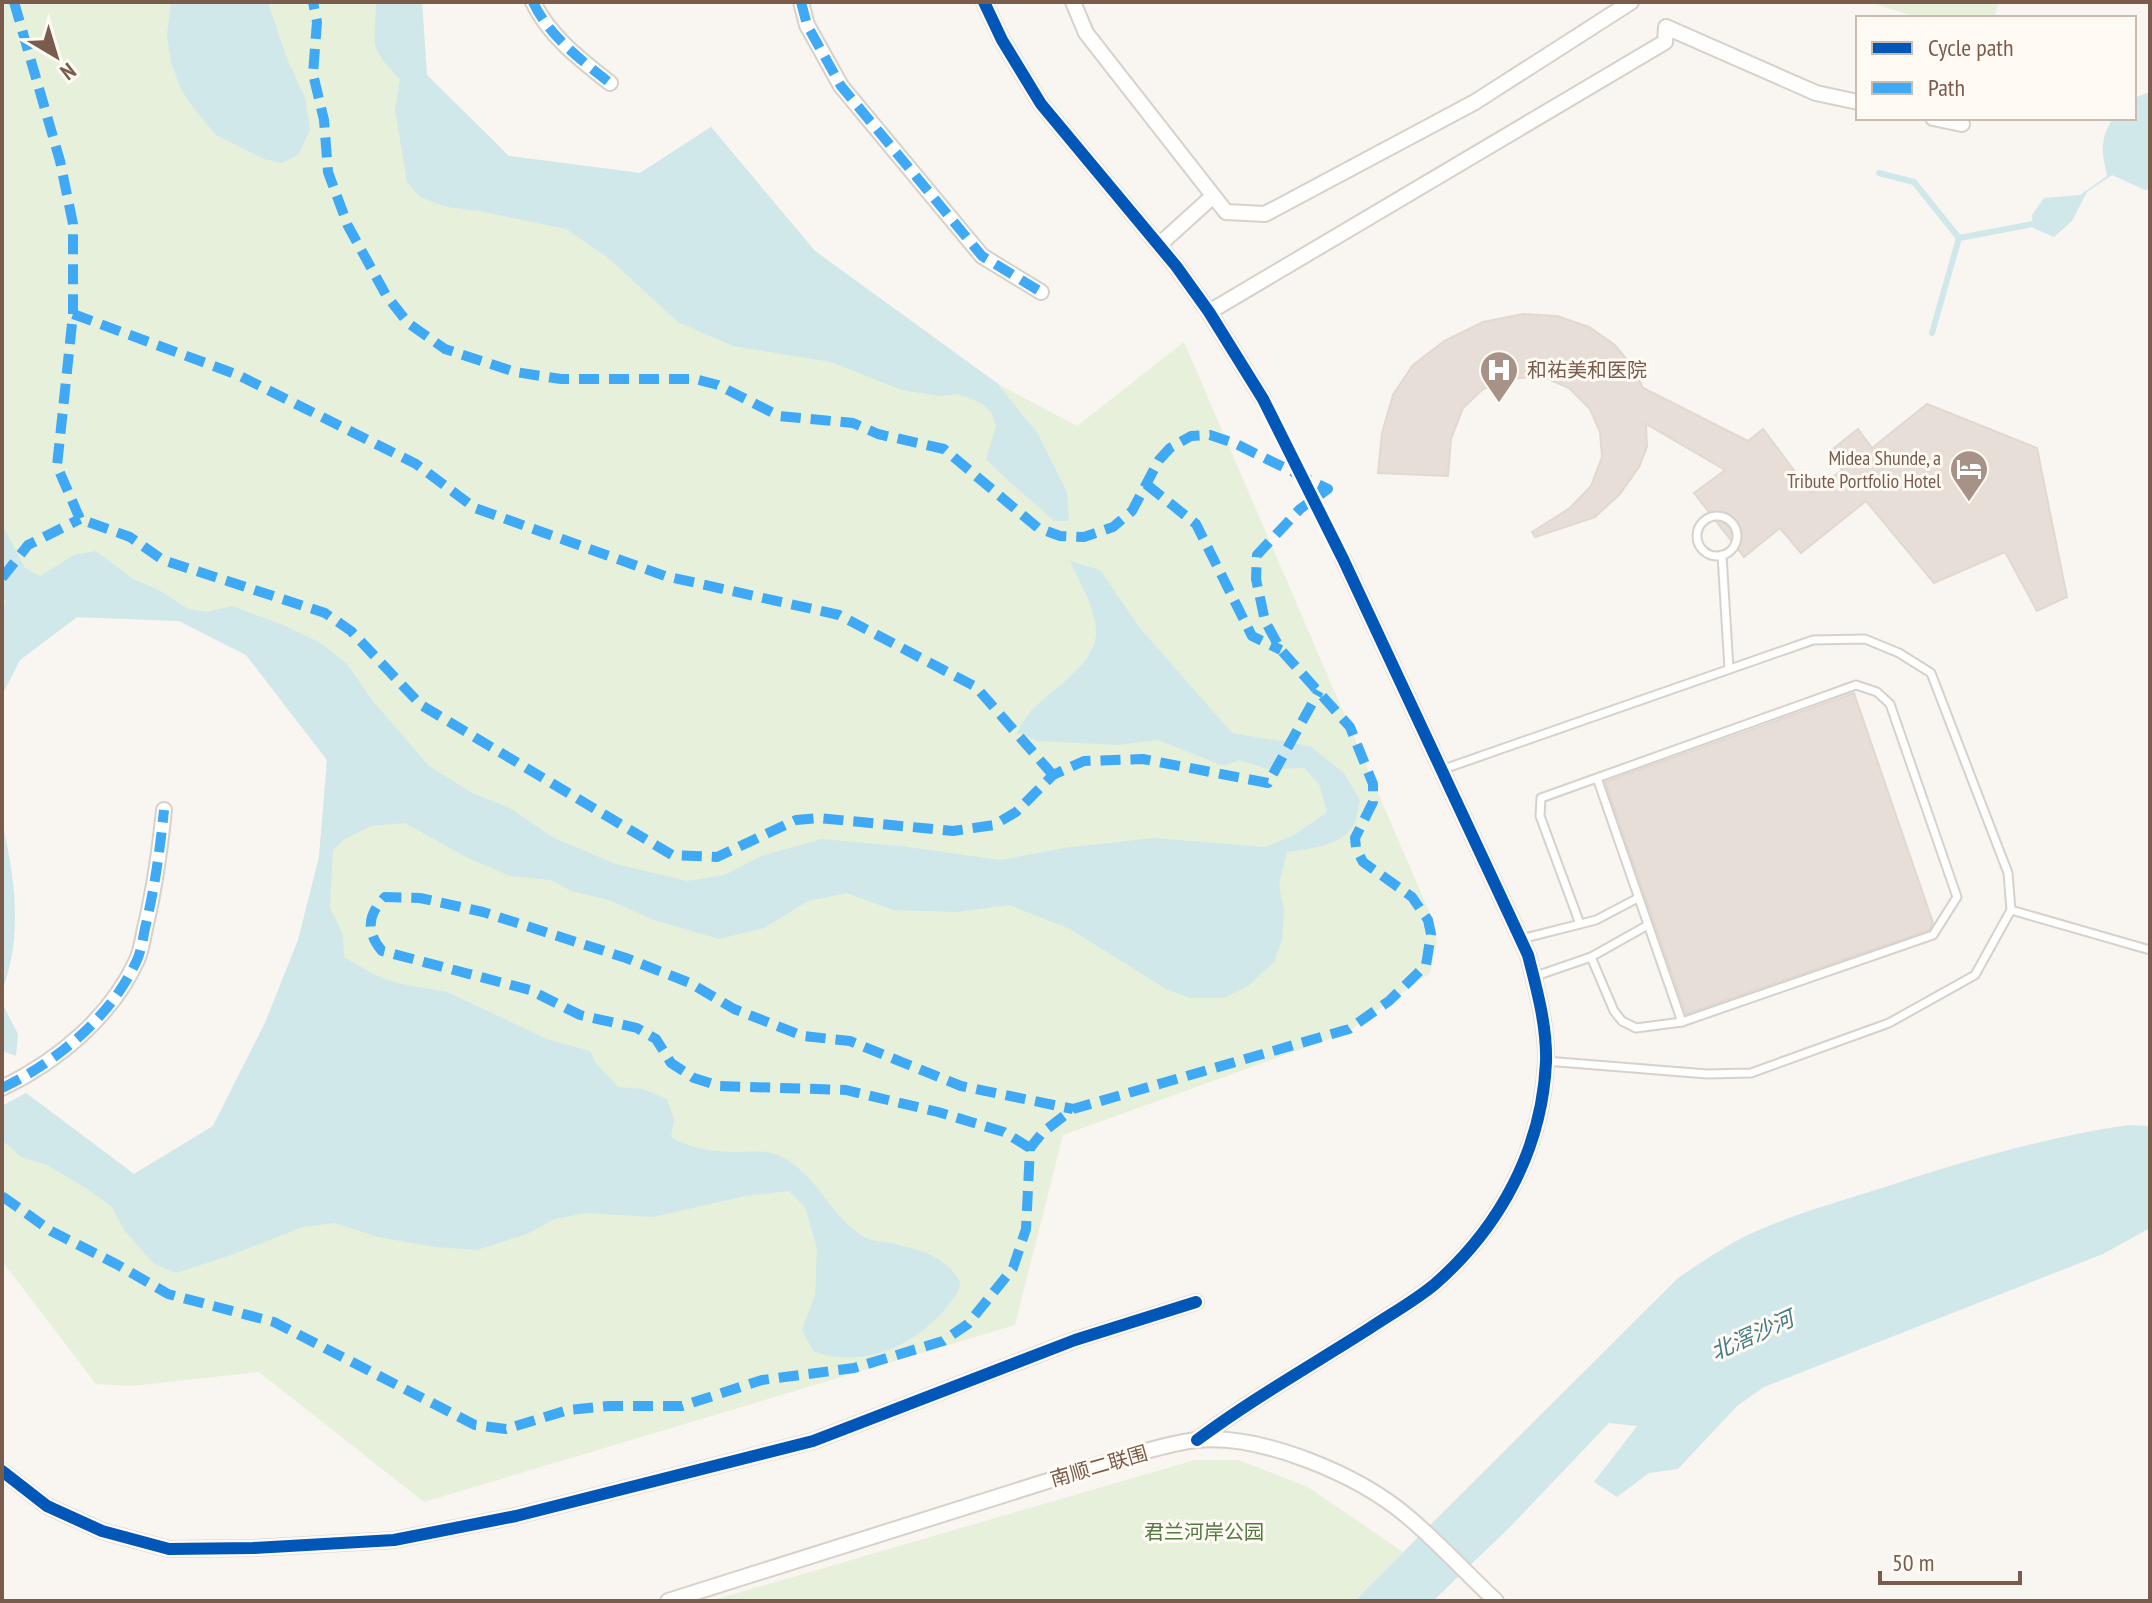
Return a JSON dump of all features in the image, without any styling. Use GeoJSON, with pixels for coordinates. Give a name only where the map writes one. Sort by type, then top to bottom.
{"type":"FeatureCollection","features":[{"type":"Feature","properties":{"kind":"street"},"geometry":{"type":"LineString","coordinates":[[533,2],[540,16],[570,50],[610,83]]}},
{"type":"Feature","properties":{"kind":"street"},"geometry":{"type":"LineString","coordinates":[[801,2],[807,25],[841,86],[982,256],[1041,292]]}},
{"type":"Feature","properties":{"kind":"street"},"geometry":{"type":"LineString","coordinates":[[984,2],[1002,40],[1041,104],[1159,245],[1209,312],[1263,399]]}},
{"type":"Feature","properties":{"kind":"street"},"geometry":{"type":"LineString","coordinates":[[1073,2],[1086,33],[1226,212],[1265,214],[1475,102],[1631,2]]}},
{"type":"Feature","properties":{"kind":"street"},"geometry":{"type":"LineString","coordinates":[[1209,312],[1665,42],[1666,27],[1816,93],[1856,102]]}},
{"type":"Feature","properties":{"kind":"street"},"geometry":{"type":"LineString","coordinates":[[1943,120],[1962,124]]}},
{"type":"Feature","properties":{"kind":"street"},"geometry":{"type":"LineString","coordinates":[[1159,245],[1213,196]]}},
{"type":"Feature","properties":{"kind":"street"},"geometry":{"type":"LineString","coordinates":[[1197,1440],[1434,1284],[1476,1242],[1507,1201],[1524,1163],[1540,1109],[1546,1061],[1542,1013],[1521,939],[1343,559]]}},
{"type":"Feature","properties":{"kind":"street"},"geometry":{"type":"LineString","coordinates":[[2,1088],[32,1074],[70,1046],[106,1008],[138,959],[157,878],[164,810]]}},
{"type":"Feature","properties":{"kind":"street"},"geometry":{"type":"LineString","coordinates":[[2,1471],[47,1506],[102,1531],[169,1549],[394,1540],[516,1516],[813,1441],[1075,1340],[1196,1302]]}},
{"type":"Feature","properties":{"kind":"street","name":"南顺二联围"},"geometry":{"type":"LineString","coordinates":[[668,1601],[1130,1455],[1197,1440],[1249,1442],[1318,1465],[1360,1485],[1405,1515],[1496,1601]]}},
{"type":"Feature","properties":{"kind":"lane"},"geometry":{"type":"LineString","coordinates":[[1719,515],[1731,520],[1737,532],[1735,545],[1722,555],[1706,552],[1698,542],[1698,529],[1712,516],[1719,515]]}},
{"type":"Feature","properties":{"kind":"lane"},"geometry":{"type":"LineString","coordinates":[[1722,555],[1729,669]]}},
{"type":"Feature","properties":{"kind":"lane"},"geometry":{"type":"LineString","coordinates":[[1441,770],[1813,640],[1865,639],[1899,653],[1931,673],[2008,873],[2011,910],[1975,975],[1889,1023],[1751,1073],[1707,1074],[1546,1061]]}},
{"type":"Feature","properties":{"kind":"lane"},"geometry":{"type":"LineString","coordinates":[[1580,924],[1540,816],[1541,798],[1856,685],[1877,692],[1890,704],[1957,897],[1933,935],[1682,1022],[1636,1028],[1622,1021],[1614,1011],[1591,957]]}},
{"type":"Feature","properties":{"kind":"lane"},"geometry":{"type":"LineString","coordinates":[[1597,778],[1682,1022]]}},
{"type":"Feature","properties":{"kind":"lane"},"geometry":{"type":"LineString","coordinates":[[1521,939],[1596,920],[1638,898]]}},
{"type":"Feature","properties":{"kind":"lane"},"geometry":{"type":"LineString","coordinates":[[2011,910],[2150,950]]}},
{"type":"Feature","properties":{"kind":"lane"},"geometry":{"type":"LineString","coordinates":[[1533,977],[1591,957],[1648,925]]}},
{"type":"Feature","properties":{"kind":"green space"},"geometry":{"type":"Polygon","coordinates":[[[2,2],[422,2],[427,75],[503,155],[640,173],[711,127],[815,251],[996,383],[1077,426],[1184,342],[1428,909],[1437,942],[1430,973],[1346,1033],[1063,1135],[1015,1325],[424,1502],[259,1372],[131,1386],[96,1384],[2,1261],[2,1106],[26,1093],[134,1174],[213,1126],[265,1023],[298,940],[319,857],[327,760],[246,655],[179,621],[77,617],[20,660],[2,695],[2,2]]]}},
{"type":"Feature","properties":{"kind":"green space"},"geometry":{"type":"Polygon","coordinates":[[[1868,2],[1999,2],[1995,16],[1914,16],[1868,2]]]}},
{"type":"Feature","properties":{"kind":"green space","name":"君兰河岸公园"},"geometry":{"type":"Polygon","coordinates":[[[1195,1460],[1238,1460],[1308,1487],[1403,1552],[1353,1601],[710,1601],[1195,1460]]]}},
{"type":"Feature","properties":{"kind":"water"},"geometry":{"type":"Polygon","coordinates":[[[171,2],[268,2],[286,56],[305,98],[310,130],[298,155],[282,163],[264,159],[216,135],[196,111],[182,91],[171,63],[167,34],[171,2]]]}},
{"type":"Feature","properties":{"kind":"water"},"geometry":{"type":"Polygon","coordinates":[[[376,2],[422,2],[427,75],[509,156],[640,173],[711,127],[815,251],[997,383],[1038,434],[1067,492],[1069,521],[1054,521],[986,459],[996,426],[991,412],[981,403],[958,394],[939,396],[902,390],[831,362],[733,346],[678,322],[607,257],[566,229],[447,207],[420,197],[407,182],[395,110],[400,79],[382,59],[375,44],[376,2]]]}},
{"type":"Feature","properties":{"kind":"water"},"geometry":{"type":"Polygon","coordinates":[[[2150,92],[2150,189],[2145,190],[2112,175],[2087,192],[2072,221],[2054,237],[2033,228],[2032,215],[2044,198],[2080,195],[2107,176],[2103,146],[2105,134],[2112,120],[2136,120],[2136,97],[2150,92]]]}},
{"type":"Feature","properties":{"kind":"water"},"geometry":{"type":"Polygon","coordinates":[[[2,524],[25,568],[40,576],[74,555],[96,551],[133,579],[159,590],[188,609],[207,612],[232,606],[319,642],[347,664],[372,700],[429,766],[472,793],[508,807],[554,838],[616,864],[687,881],[725,875],[761,856],[822,839],[1000,860],[1064,848],[1154,838],[1265,847],[1294,835],[1327,812],[1319,784],[1304,768],[1267,769],[1239,760],[1224,766],[1158,740],[1119,745],[1038,741],[1017,733],[1030,712],[1071,676],[1095,643],[1093,613],[1070,561],[1100,570],[1139,627],[1232,733],[1310,746],[1344,773],[1360,800],[1353,826],[1341,838],[1287,852],[1279,884],[1284,911],[1282,940],[1274,962],[1247,987],[1223,998],[1190,998],[1166,989],[1070,929],[1009,905],[957,912],[893,910],[847,893],[808,901],[764,928],[719,939],[654,920],[609,900],[571,891],[551,880],[510,876],[468,858],[405,823],[371,826],[343,840],[333,850],[330,907],[343,935],[344,957],[375,975],[397,983],[447,992],[547,1039],[590,1051],[596,1063],[618,1087],[643,1089],[667,1099],[674,1120],[671,1137],[705,1149],[778,1155],[802,1171],[840,1216],[861,1235],[917,1250],[942,1261],[958,1278],[958,1290],[940,1315],[925,1329],[890,1349],[852,1358],[813,1351],[802,1330],[815,1295],[817,1249],[805,1207],[789,1191],[745,1196],[653,1217],[586,1213],[555,1219],[527,1234],[477,1250],[435,1247],[378,1237],[335,1223],[303,1227],[176,1273],[153,1263],[124,1230],[112,1207],[47,1165],[21,1157],[2,1140],[2,1106],[26,1093],[134,1174],[213,1126],[265,1023],[298,940],[319,857],[327,760],[246,655],[179,621],[77,617],[20,660],[2,695],[2,610],[6,602],[2,597],[2,524]]]}},
{"type":"Feature","properties":{"kind":"water"},"geometry":{"type":"Polygon","coordinates":[[[2,823],[13,885],[15,928],[9,970],[2,990],[2,823]]]}},
{"type":"Feature","properties":{"kind":"water"},"geometry":{"type":"Polygon","coordinates":[[[2,1003],[18,1034],[16,1056],[2,1051],[2,1003]]]}},
{"type":"Feature","properties":{"kind":"water","name":"北滘沙河"},"geometry":{"type":"Polygon","coordinates":[[[2129,1125],[2150,1126],[2150,1228],[2103,1254],[1764,1387],[1737,1406],[1678,1469],[1649,1473],[1617,1497],[1594,1482],[1637,1426],[1609,1423],[1510,1527],[1433,1601],[1354,1601],[1678,1278],[1723,1248],[1784,1220],[1945,1168],[2036,1143],[2129,1125]]]}},
{"type":"Feature","properties":{"kind":"building"},"geometry":{"type":"Polygon","coordinates":[[[1523,314],[1557,316],[1589,327],[1615,345],[1632,366],[1643,388],[1748,441],[1763,429],[1811,493],[1842,470],[1829,452],[1858,429],[1872,448],[1927,404],[2037,448],[2067,597],[2037,611],[2005,552],[1934,583],[1866,501],[1801,553],[1780,528],[1744,557],[1694,493],[1725,470],[1646,424],[1647,447],[1639,467],[1620,494],[1595,517],[1535,537],[1532,532],[1570,508],[1591,486],[1602,457],[1600,432],[1590,409],[1569,388],[1541,376],[1511,379],[1483,389],[1463,408],[1451,439],[1448,476],[1378,473],[1382,433],[1393,395],[1413,365],[1444,341],[1483,322],[1523,314]]]}},
{"type":"Feature","properties":{"kind":"building"},"geometry":{"type":"Polygon","coordinates":[[[1854,693],[1933,923],[1929,930],[1686,1014],[1605,782],[1854,693]]]}},
{"type":"Feature","properties":{"kind":"waterway"},"geometry":{"type":"LineString","coordinates":[[1879,173],[1914,182],[1959,238],[2033,224]]}},
{"type":"Feature","properties":{"kind":"waterway"},"geometry":{"type":"LineString","coordinates":[[1932,333],[1959,238]]}},
{"type":"Feature","properties":{"kind":"tunnel"},"geometry":{"type":"LineString","coordinates":[[1263,399],[1343,559]]}},
{"type":"Feature","properties":{"kind":"marked path"},"geometry":{"type":"LineString","coordinates":[[14,2],[60,161],[73,224],[73,314],[57,466],[80,519],[130,537],[163,560],[325,613],[351,631],[421,705],[672,855],[717,857],[796,820],[819,818],[953,831],[994,825],[1016,812],[1053,775],[1084,761],[1143,759],[1268,783],[1319,691]]}},
{"type":"Feature","properties":{"kind":"marked path"},"geometry":{"type":"LineString","coordinates":[[2,1196],[51,1231],[168,1294],[274,1322],[475,1425],[506,1429],[568,1410],[608,1406],[682,1406],[762,1380],[854,1368],[943,1341],[968,1324],[1013,1268],[1026,1229],[1030,1148],[1043,1132],[1073,1109],[1349,1029],[1389,1001],[1426,965],[1431,934],[1428,920],[1412,897],[1363,862],[1356,848],[1355,838],[1373,802],[1373,784],[1350,727],[1281,650],[1265,621],[1256,579],[1257,555],[1300,509],[1328,489],[1234,443],[1210,435],[1191,436],[1170,448],[1159,460],[1132,511],[1113,527],[1084,537],[1060,536],[1038,528],[944,449],[878,434],[853,423],[779,416],[718,385],[695,379],[561,379],[515,372],[445,349],[408,323],[386,295],[348,226],[328,172],[324,120],[313,74],[317,22],[313,2]]}},
{"type":"Feature","properties":{"kind":"marked path"},"geometry":{"type":"LineString","coordinates":[[533,2],[557,37],[610,83]]}},
{"type":"Feature","properties":{"kind":"marked path"},"geometry":{"type":"LineString","coordinates":[[801,2],[807,25],[841,86],[982,256],[1041,292]]}},
{"type":"Feature","properties":{"kind":"marked path"},"geometry":{"type":"LineString","coordinates":[[73,314],[238,375],[416,464],[475,508],[665,576],[839,615],[976,687],[1053,775]]}},
{"type":"Feature","properties":{"kind":"marked path"},"geometry":{"type":"LineString","coordinates":[[1146,484],[1196,524],[1252,636],[1281,650]]}},
{"type":"Feature","properties":{"kind":"marked path"},"geometry":{"type":"LineString","coordinates":[[2,578],[28,545],[80,519]]}},
{"type":"Feature","properties":{"kind":"marked path"},"geometry":{"type":"LineString","coordinates":[[2,1088],[43,1065],[81,1035],[126,981],[141,947],[155,882],[164,810]]}},
{"type":"Feature","properties":{"kind":"marked path"},"geometry":{"type":"LineString","coordinates":[[1030,1148],[1004,1132],[846,1090],[719,1086],[694,1078],[671,1063],[656,1039],[637,1028],[580,1015],[530,990],[382,951],[373,937],[372,917],[385,897],[420,898],[483,912],[626,958],[690,983],[734,1009],[803,1036],[850,1041],[961,1086],[1073,1109]]}},
{"type":"Feature","properties":{"kind":"cycle path"},"geometry":{"type":"LineString","coordinates":[[984,2],[1002,40],[1041,104],[1176,266],[1209,312],[1263,399],[1343,559],[1528,955],[1543,1022],[1546,1062],[1536,1125],[1513,1184],[1479,1238],[1420,1296],[1197,1440]]}},
{"type":"Feature","properties":{"kind":"cycle path"},"geometry":{"type":"LineString","coordinates":[[2,1471],[47,1506],[102,1531],[169,1549],[394,1540],[516,1516],[813,1441],[1075,1340],[1196,1302]]}},
{"type":"Feature","properties":{"kind":"place","name":"和祐美和医院"},"geometry":{"type":"Point","coordinates":[1499,404]}},
{"type":"Feature","properties":{"kind":"place","name":"Midea Shunde, a Tribute Portfolio Hotel"},"geometry":{"type":"Point","coordinates":[1969,503]}}]}
